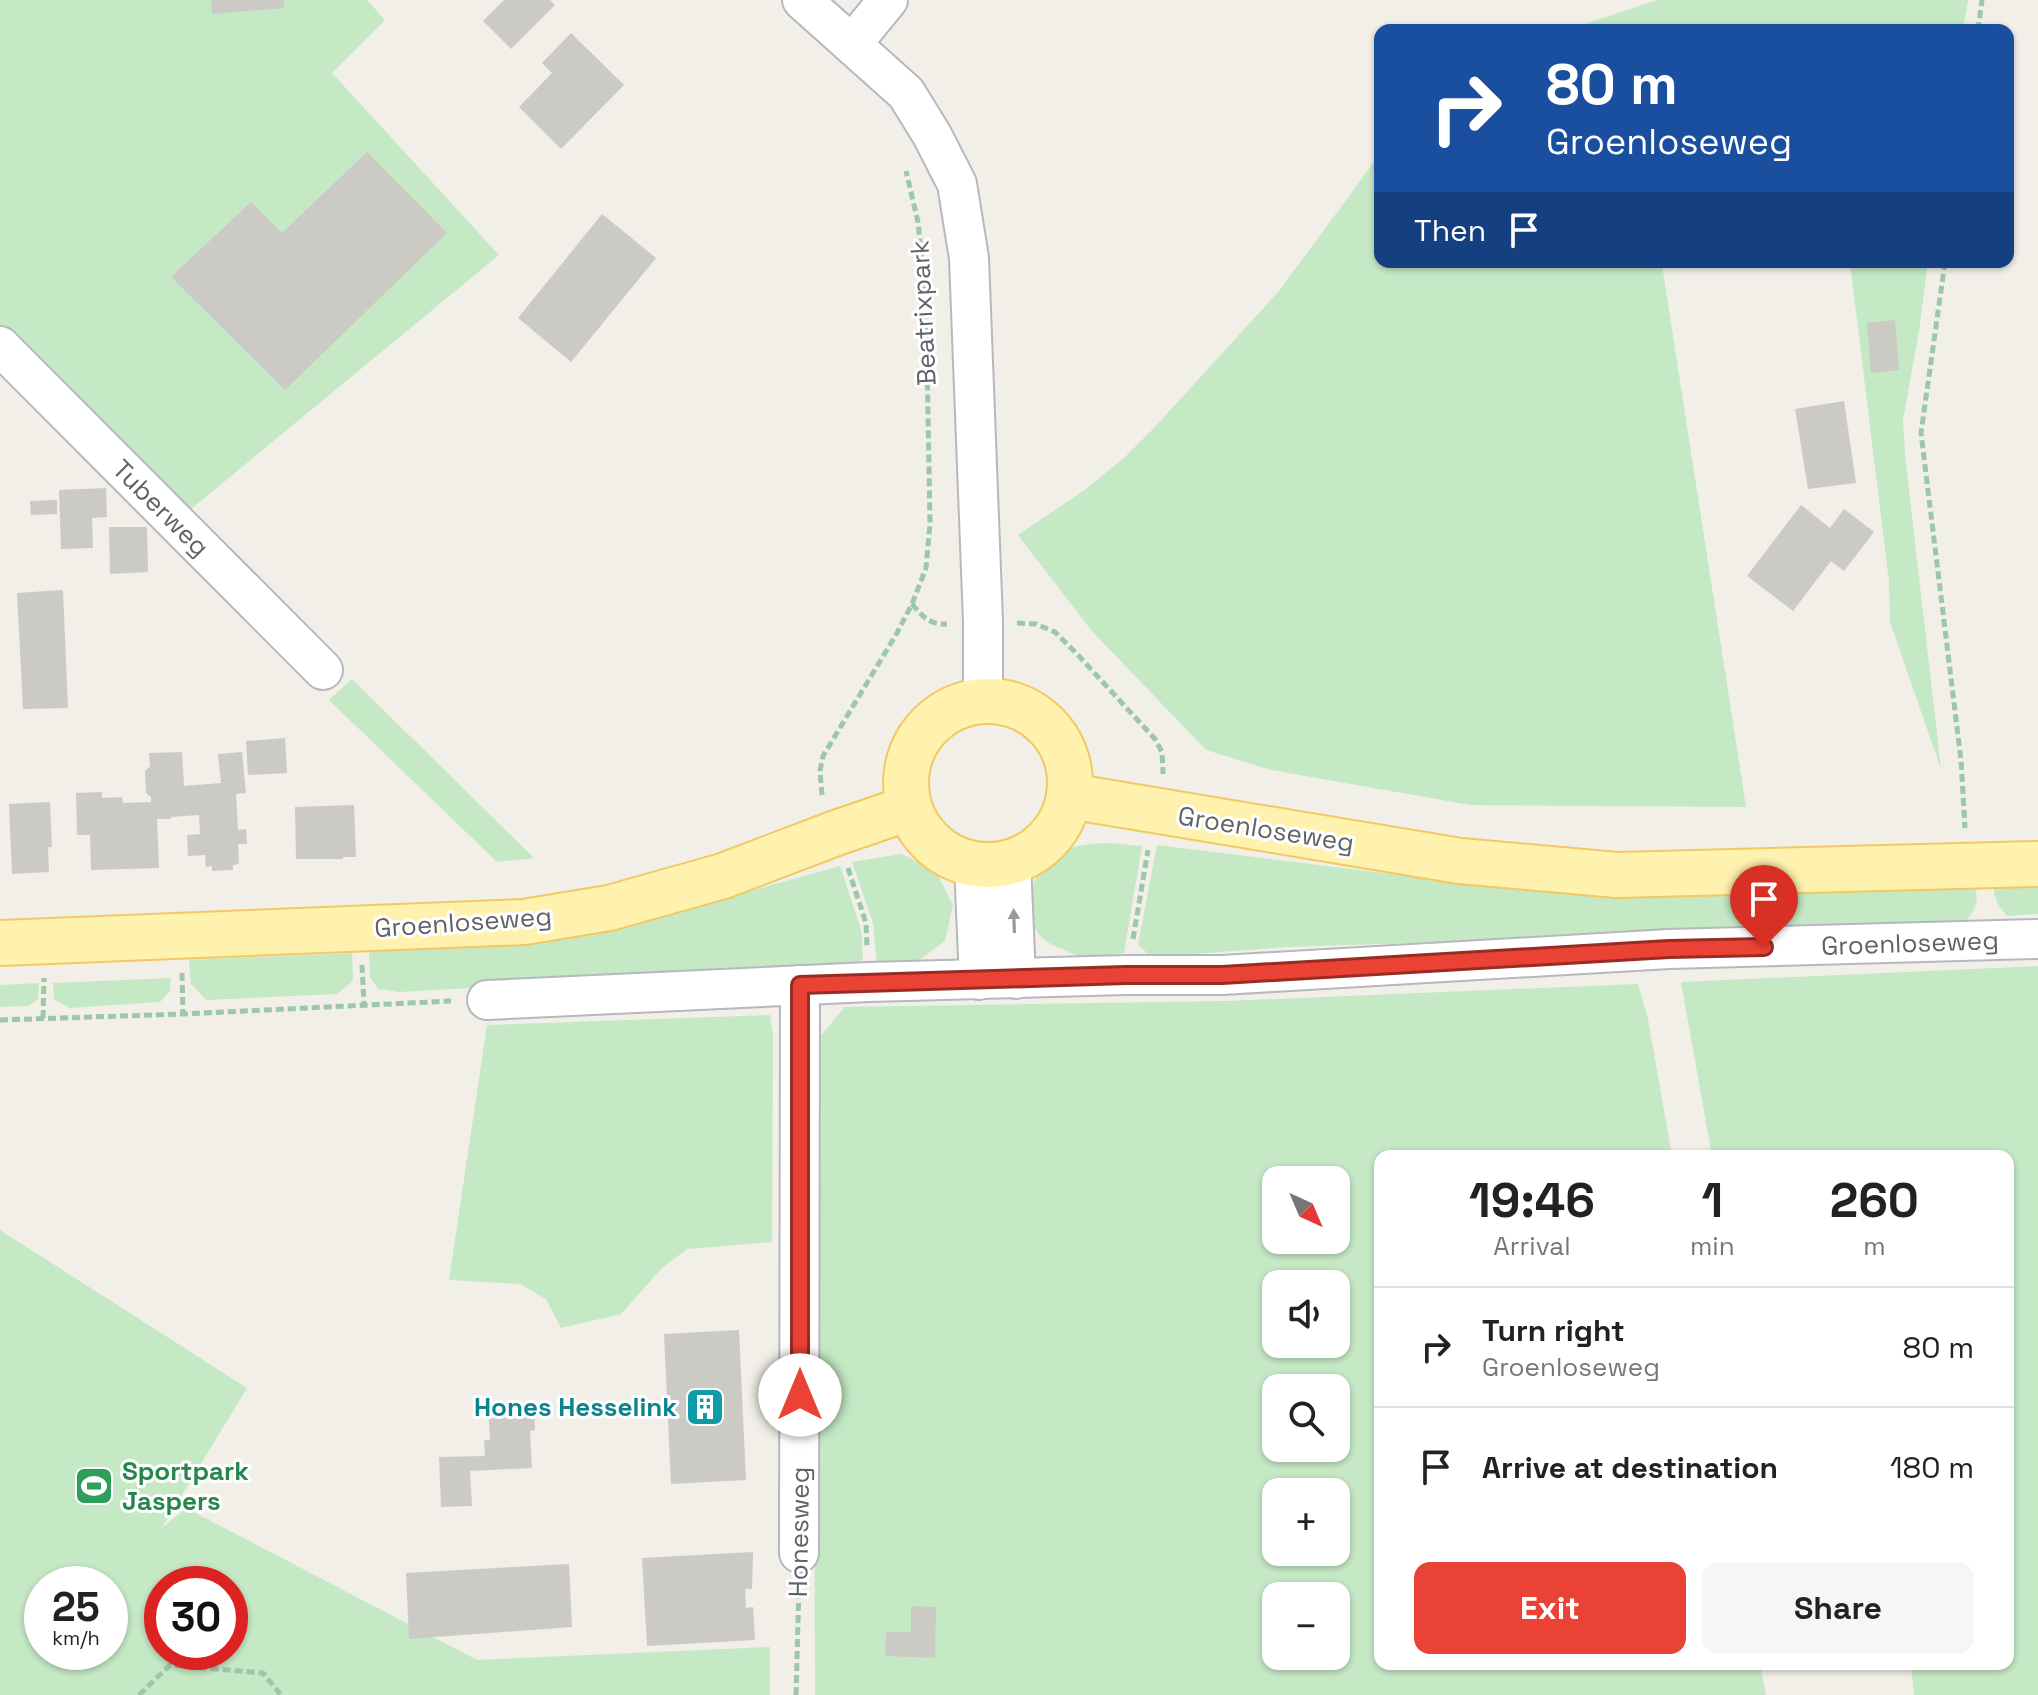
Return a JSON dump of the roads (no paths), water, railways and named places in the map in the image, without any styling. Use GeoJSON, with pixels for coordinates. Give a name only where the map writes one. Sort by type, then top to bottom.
{"type":"FeatureCollection","features":[{"type":"Feature","properties":{"kind":"main road"},"geometry":{"type":"LineString","coordinates":[[983,701],[1004,702],[1024,709],[1055,736],[1065,755],[1070,775],[1069,796],[1063,818],[1050,838],[1033,853],[993,864],[957,860],[940,851],[916,825],[905,788],[907,766],[914,746],[926,728],[943,714],[962,705],[983,701]]}},
{"type":"Feature","properties":{"kind":"main road","name":"Groenloseweg"},"geometry":{"type":"LineString","coordinates":[[1069,796],[1460,861],[1617,875],[2038,864]]}},
{"type":"Feature","properties":{"kind":"main road","name":"Groenloseweg"},"geometry":{"type":"LineString","coordinates":[[0,943],[524,922],[609,908],[723,876],[909,808]]}},
{"type":"Feature","properties":{"kind":"street","name":"Beatrixpark"},"geometry":{"type":"LineString","coordinates":[[802,0],[906,93],[957,184],[969,258],[983,622],[983,701]]}},
{"type":"Feature","properties":{"kind":"street"},"geometry":{"type":"LineString","coordinates":[[852,44],[888,0]]}},
{"type":"Feature","properties":{"kind":"street","name":"Tuberweg"},"geometry":{"type":"LineString","coordinates":[[0,346],[323,670]]}},
{"type":"Feature","properties":{"kind":"street"},"geometry":{"type":"LineString","coordinates":[[993,864],[998,979]]}},
{"type":"Feature","properties":{"kind":"street","name":"Groenloseweg"},"geometry":{"type":"LineString","coordinates":[[487,1000],[800,985],[1222,975],[1669,949],[2038,939]]}},
{"type":"Feature","properties":{"kind":"street","name":"Honesweg"},"geometry":{"type":"LineString","coordinates":[[799,1553],[800,985]]}},
{"type":"Feature","properties":{"kind":"place","name":"Hones Hesselink"},"geometry":{"type":"Point","coordinates":[705,1407]}},
{"type":"Feature","properties":{"kind":"place","name":"Sportpark Jaspers"},"geometry":{"type":"Point","coordinates":[94,1486]}}]}
